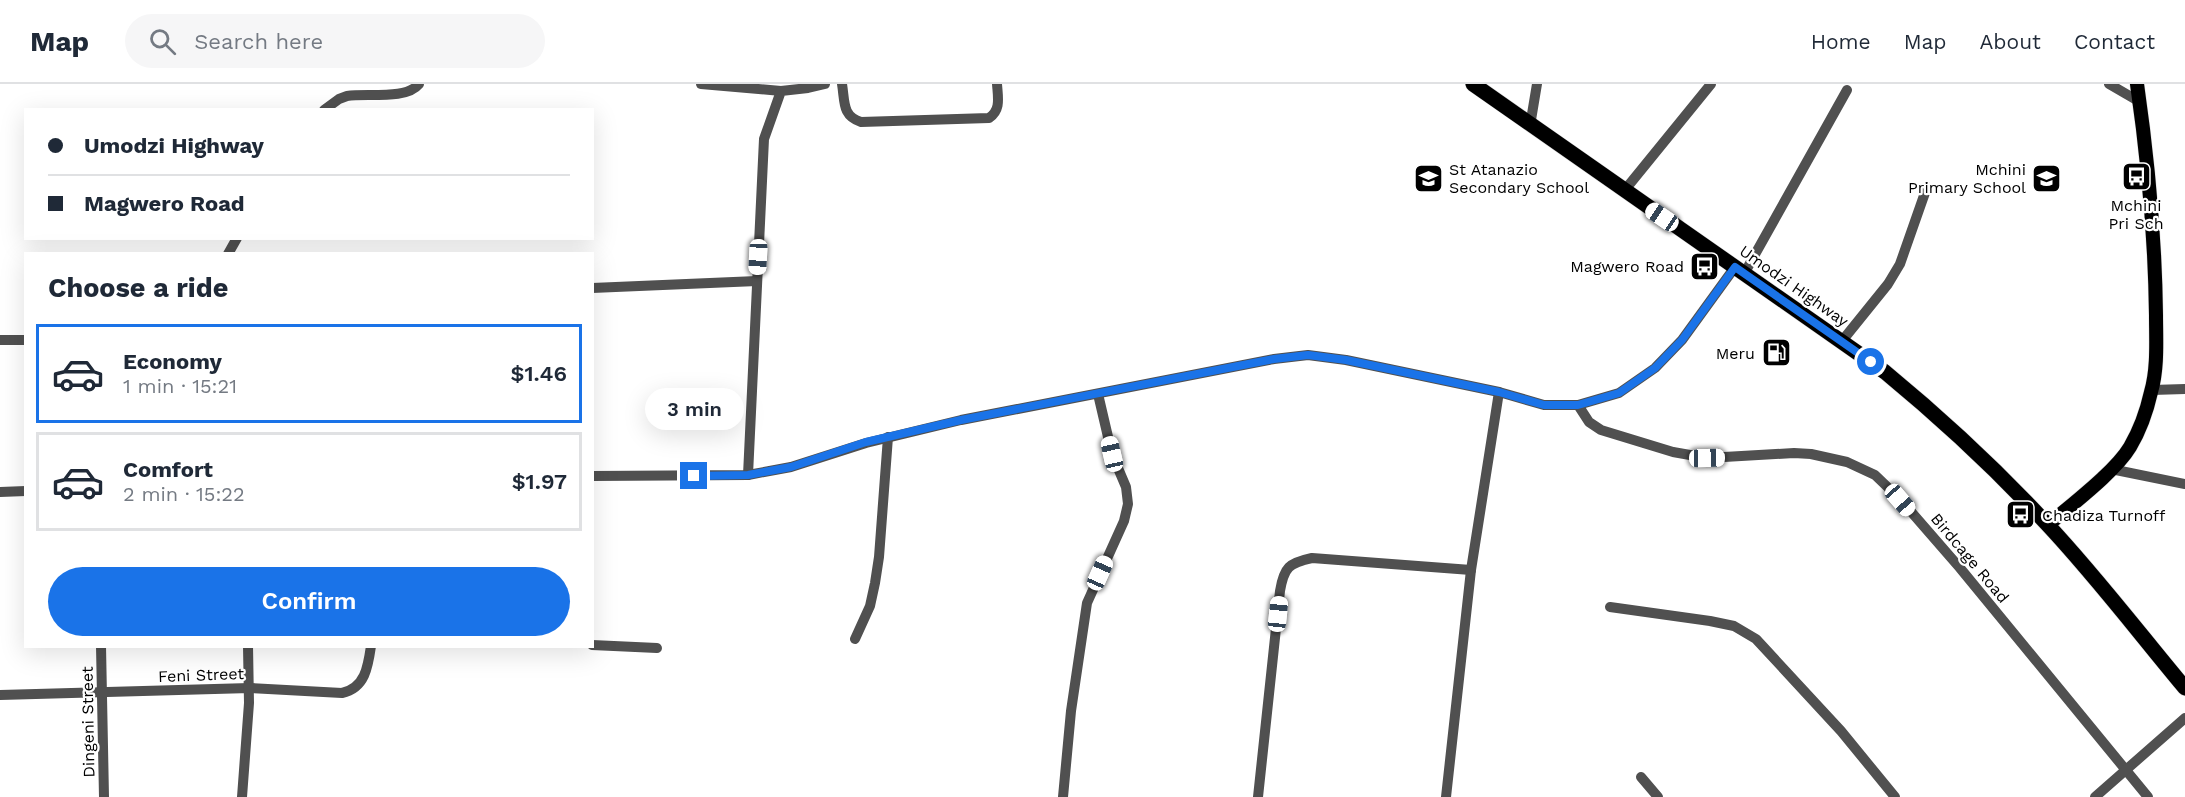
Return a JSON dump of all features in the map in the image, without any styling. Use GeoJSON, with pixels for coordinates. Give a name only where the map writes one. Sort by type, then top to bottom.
{"type":"FeatureCollection","features":[{"type":"Feature","properties":{"kind":"highway","name":"Umodzi Highway"},"geometry":{"type":"LineString","coordinates":[[1473,84],[1530,126],[1886,372],[1934,412],[2048,525],[2185,688]]}},
{"type":"Feature","properties":{"kind":"main road"},"geometry":{"type":"LineString","coordinates":[[2048,525],[2111,469],[2129,448],[2141,424],[2152,390],[2156,348],[2156,280],[2151,200],[2137,84]]}},
{"type":"Feature","properties":{"kind":"street"},"geometry":{"type":"LineString","coordinates":[[327,108],[347,96],[406,93],[419,84]]}},
{"type":"Feature","properties":{"kind":"street"},"geometry":{"type":"LineString","coordinates":[[701,84],[781,91],[825,84]]}},
{"type":"Feature","properties":{"kind":"street"},"geometry":{"type":"LineString","coordinates":[[842,84],[846,112],[851,119],[861,122],[989,118],[996,113],[998,106],[998,84]]}},
{"type":"Feature","properties":{"kind":"street"},"geometry":{"type":"LineString","coordinates":[[1530,126],[1537,84]]}},
{"type":"Feature","properties":{"kind":"street"},"geometry":{"type":"LineString","coordinates":[[1624,191],[1711,84]]}},
{"type":"Feature","properties":{"kind":"street"},"geometry":{"type":"LineString","coordinates":[[2109,84],[2140,102]]}},
{"type":"Feature","properties":{"kind":"street"},"geometry":{"type":"LineString","coordinates":[[594,476],[748,475],[791,467],[888,437],[961,420],[1274,359],[1308,355],[1346,360],[1499,392],[1544,405],[1578,405],[1619,393],[1655,368],[1682,340],[1740,271],[1847,90]]}},
{"type":"Feature","properties":{"kind":"street"},"geometry":{"type":"LineString","coordinates":[[748,475],[764,139],[781,91]]}},
{"type":"Feature","properties":{"kind":"street"},"geometry":{"type":"LineString","coordinates":[[1842,341],[1888,284],[1900,264],[1927,187]]}},
{"type":"Feature","properties":{"kind":"street"},"geometry":{"type":"LineString","coordinates":[[594,288],[757,281]]}},
{"type":"Feature","properties":{"kind":"street"},"geometry":{"type":"LineString","coordinates":[[0,340],[24,340]]}},
{"type":"Feature","properties":{"kind":"street"},"geometry":{"type":"LineString","coordinates":[[2152,390],[2185,389]]}},
{"type":"Feature","properties":{"kind":"street"},"geometry":{"type":"LineString","coordinates":[[1446,797],[1471,570],[1499,392]]}},
{"type":"Feature","properties":{"kind":"street"},"geometry":{"type":"LineString","coordinates":[[1063,797],[1071,711],[1087,603],[1124,521],[1128,504],[1126,487],[1112,454],[1098,394]]}},
{"type":"Feature","properties":{"kind":"street","name":"Birdcage Road"},"geometry":{"type":"LineString","coordinates":[[1578,405],[1589,422],[1600,430],[1673,452],[1707,458],[1811,454],[1847,462],[1875,475],[1960,568],[2148,797]]}},
{"type":"Feature","properties":{"kind":"street"},"geometry":{"type":"LineString","coordinates":[[855,639],[870,606],[875,583],[888,437]]}},
{"type":"Feature","properties":{"kind":"street"},"geometry":{"type":"LineString","coordinates":[[2111,469],[2185,484]]}},
{"type":"Feature","properties":{"kind":"street"},"geometry":{"type":"LineString","coordinates":[[0,492],[24,491]]}},
{"type":"Feature","properties":{"kind":"street"},"geometry":{"type":"LineString","coordinates":[[1258,797],[1280,591],[1287,568],[1295,562],[1312,558],[1471,570]]}},
{"type":"Feature","properties":{"kind":"street"},"geometry":{"type":"LineString","coordinates":[[1610,607],[1734,626],[1756,639],[1841,731],[1894,797]]}},
{"type":"Feature","properties":{"kind":"street"},"geometry":{"type":"LineString","coordinates":[[594,645],[657,648]]}},
{"type":"Feature","properties":{"kind":"street","name":"Dingeni Street"},"geometry":{"type":"LineString","coordinates":[[101,648],[104,797]]}},
{"type":"Feature","properties":{"kind":"street"},"geometry":{"type":"LineString","coordinates":[[242,797],[250,688],[248,648]]}},
{"type":"Feature","properties":{"kind":"street","name":"Feni Street"},"geometry":{"type":"LineString","coordinates":[[0,695],[250,688],[342,693],[358,686],[364,676],[371,648]]}},
{"type":"Feature","properties":{"kind":"street"},"geometry":{"type":"LineString","coordinates":[[2095,797],[2185,718]]}},
{"type":"Feature","properties":{"kind":"street"},"geometry":{"type":"LineString","coordinates":[[1641,777],[1658,797]]}},
{"type":"Feature","properties":{"kind":"place","name":"Mchini Pri Sch"},"geometry":{"type":"Point","coordinates":[2136,177]}},
{"type":"Feature","properties":{"kind":"place","name":"St Atanazio Secondary School"},"geometry":{"type":"Point","coordinates":[1428,178]}},
{"type":"Feature","properties":{"kind":"place","name":"Mchini Primary School"},"geometry":{"type":"Point","coordinates":[2047,178]}},
{"type":"Feature","properties":{"kind":"place","name":"Magwero Road"},"geometry":{"type":"Point","coordinates":[1705,266]}},
{"type":"Feature","properties":{"kind":"place","name":"Meru"},"geometry":{"type":"Point","coordinates":[1776,353]}},
{"type":"Feature","properties":{"kind":"place","name":"Chadiza Turnoff"},"geometry":{"type":"Point","coordinates":[2021,515]}},
{"type":"Feature","properties":{"kind":"route"},"geometry":{"type":"LineString","coordinates":[[694,476],[748,475],[791,467],[866,442],[961,420],[1274,359],[1308,355],[1346,360],[1477,387],[1544,405],[1578,405],[1619,393],[1655,368],[1682,340],[1735,267],[1871,362]]}}]}
